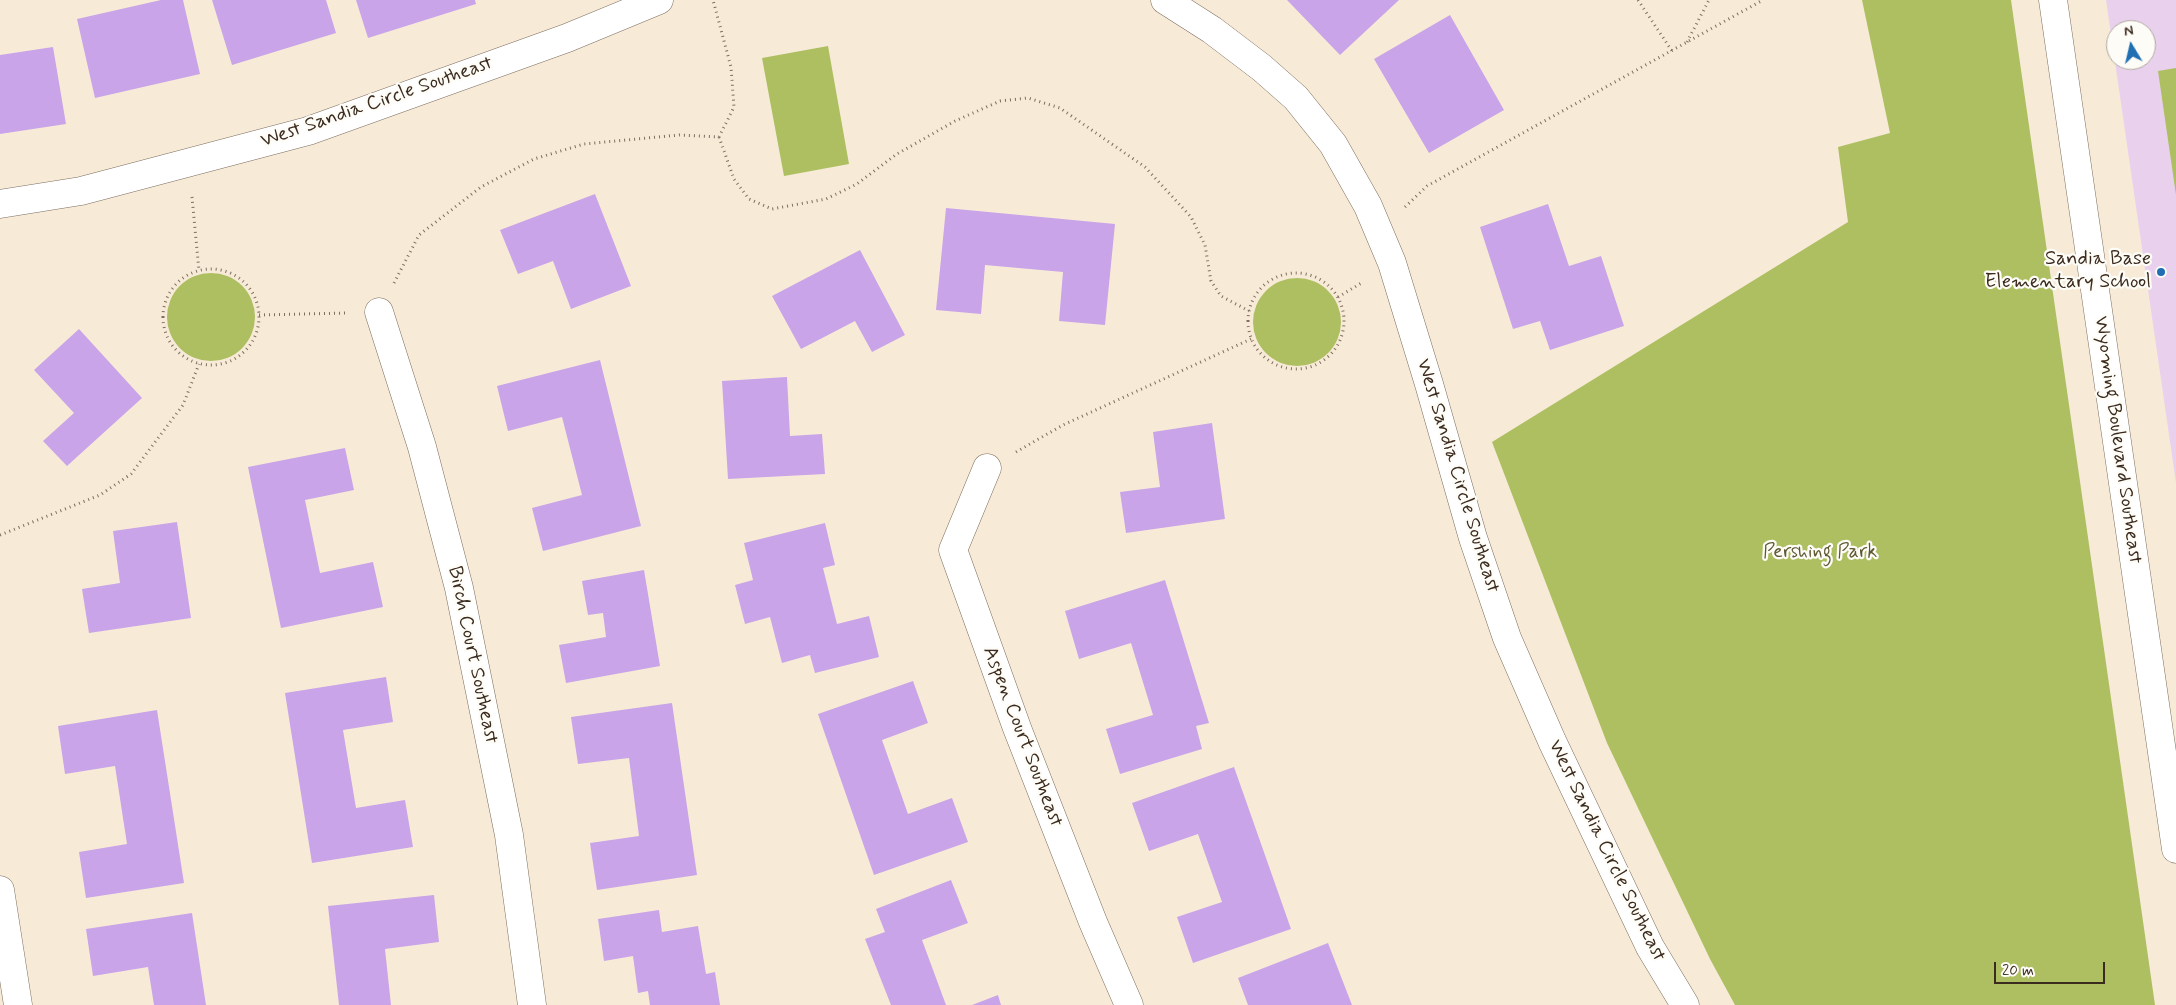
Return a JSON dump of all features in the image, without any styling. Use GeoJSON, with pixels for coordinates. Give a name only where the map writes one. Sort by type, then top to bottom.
{"type":"FeatureCollection","features":[{"type":"Feature","properties":{"kind":"street","name":"West Sandia Circle Southeast"},"geometry":{"type":"LineString","coordinates":[[0,204],[81,191],[308,131],[567,38],[659,0]]}},
{"type":"Feature","properties":{"kind":"street","name":"West Sandia Circle Southeast"},"geometry":{"type":"LineString","coordinates":[[1165,0],[1212,30],[1262,68],[1296,98],[1333,144],[1368,206],[1392,263],[1429,384],[1472,538],[1507,638],[1552,741],[1650,947],[1685,1005]]}},
{"type":"Feature","properties":{"kind":"street","name":"Wyoming Boulevard Southeast"},"geometry":{"type":"LineString","coordinates":[[2054,0],[2176,849]]}},
{"type":"Feature","properties":{"kind":"street","name":"Birch Court Southeast"},"geometry":{"type":"LineString","coordinates":[[379,312],[422,447],[459,588],[509,835],[532,1005]]}},
{"type":"Feature","properties":{"kind":"street","name":"Aspen Court Southeast"},"geometry":{"type":"LineString","coordinates":[[987,468],[953,550],[1017,728],[1093,922],[1129,1005]]}},
{"type":"Feature","properties":{"kind":"street"},"geometry":{"type":"LineString","coordinates":[[0,890],[18,1005]]}},
{"type":"Feature","properties":{"kind":"path"},"geometry":{"type":"LineString","coordinates":[[713,0],[731,67],[734,107],[719,137],[734,179],[749,199],[772,209],[826,199],[857,184],[897,154],[954,121],[1000,101],[1028,98],[1060,108],[1145,167],[1191,217],[1205,245],[1211,281],[1221,296],[1249,311]]}},
{"type":"Feature","properties":{"kind":"path"},"geometry":{"type":"LineString","coordinates":[[1638,0],[1672,51]]}},
{"type":"Feature","properties":{"kind":"path"},"geometry":{"type":"LineString","coordinates":[[1687,42],[1709,0]]}},
{"type":"Feature","properties":{"kind":"path"},"geometry":{"type":"LineString","coordinates":[[1405,207],[1427,186],[1763,0]]}},
{"type":"Feature","properties":{"kind":"path"},"geometry":{"type":"LineString","coordinates":[[259,314],[379,312],[419,235],[481,187],[534,158],[584,144],[679,135],[719,137]]}},
{"type":"Feature","properties":{"kind":"path"},"geometry":{"type":"LineString","coordinates":[[192,197],[199,271]]}},
{"type":"Feature","properties":{"kind":"path"},"geometry":{"type":"LineString","coordinates":[[213,269],[227,272],[240,278],[250,288],[256,301],[259,314],[257,330],[251,343],[241,354],[228,362],[213,365],[198,364],[184,357],[173,346],[165,332],[163,317],[166,301],[173,288],[185,277],[199,271],[213,269]]}},
{"type":"Feature","properties":{"kind":"path"},"geometry":{"type":"LineString","coordinates":[[1283,275],[1308,275],[1325,283],[1338,297],[1344,311],[1342,339],[1338,346],[1323,362],[1310,367],[1296,370],[1282,368],[1269,361],[1259,351],[1252,338],[1248,320],[1249,311],[1254,299],[1271,280],[1283,275]]}},
{"type":"Feature","properties":{"kind":"path"},"geometry":{"type":"LineString","coordinates":[[987,468],[1063,425],[1252,338]]}},
{"type":"Feature","properties":{"kind":"path"},"geometry":{"type":"LineString","coordinates":[[0,535],[100,495],[131,474],[183,405],[198,364]]}},
{"type":"Feature","properties":{"kind":"shaded area","name":"Sandia Base Elementary School"},"geometry":{"type":"Polygon","coordinates":[[[2106,0],[2176,0],[2176,483],[2116,70],[2156,70],[2156,20],[2109,20],[2106,0]]]}},
{"type":"Feature","properties":{"kind":"green space","name":"Pershing Park"},"geometry":{"type":"Polygon","coordinates":[[[1862,0],[2011,0],[2155,1005],[1735,1005],[1710,959],[1607,743],[1492,442],[1848,222],[1838,147],[1890,133],[1862,0]]]}},
{"type":"Feature","properties":{"kind":"green space"},"geometry":{"type":"Polygon","coordinates":[[[828,46],[849,164],[784,176],[762,58],[828,46]]]}},
{"type":"Feature","properties":{"kind":"green space"},"geometry":{"type":"Polygon","coordinates":[[[2176,68],[2176,195],[2158,71],[2176,68]]]}},
{"type":"Feature","properties":{"kind":"green space"},"geometry":{"type":"Polygon","coordinates":[[[211,273],[228,277],[242,286],[251,300],[255,317],[251,334],[242,348],[228,357],[211,361],[194,357],[180,348],[171,334],[167,317],[171,300],[180,286],[194,277],[211,273]]]}},
{"type":"Feature","properties":{"kind":"green space"},"geometry":{"type":"Polygon","coordinates":[[[1297,278],[1314,282],[1328,291],[1337,305],[1341,322],[1337,339],[1328,353],[1314,362],[1297,366],[1280,362],[1266,353],[1257,339],[1253,322],[1257,305],[1266,291],[1280,282],[1297,278]]]}},
{"type":"Feature","properties":{"kind":"building"},"geometry":{"type":"Polygon","coordinates":[[[161,0],[183,0],[200,74],[95,98],[77,19],[161,0]]]}},
{"type":"Feature","properties":{"kind":"building"},"geometry":{"type":"Polygon","coordinates":[[[212,0],[326,0],[336,33],[232,65],[212,0]]]}},
{"type":"Feature","properties":{"kind":"building"},"geometry":{"type":"Polygon","coordinates":[[[356,0],[475,0],[476,4],[368,38],[356,0]]]}},
{"type":"Feature","properties":{"kind":"building"},"geometry":{"type":"Polygon","coordinates":[[[1287,0],[1399,0],[1340,55],[1287,0]]]}},
{"type":"Feature","properties":{"kind":"building"},"geometry":{"type":"Polygon","coordinates":[[[1450,15],[1504,110],[1429,153],[1374,59],[1450,15]]]}},
{"type":"Feature","properties":{"kind":"building"},"geometry":{"type":"Polygon","coordinates":[[[53,47],[66,124],[0,134],[0,55],[53,47]]]}},
{"type":"Feature","properties":{"kind":"building"},"geometry":{"type":"Polygon","coordinates":[[[595,194],[631,286],[571,309],[553,261],[518,274],[500,230],[595,194]]]}},
{"type":"Feature","properties":{"kind":"building"},"geometry":{"type":"Polygon","coordinates":[[[1548,204],[1569,266],[1601,256],[1624,326],[1550,350],[1540,321],[1513,329],[1480,227],[1548,204]]]}},
{"type":"Feature","properties":{"kind":"building"},"geometry":{"type":"Polygon","coordinates":[[[946,208],[1115,224],[1105,325],[1059,321],[1063,272],[985,265],[981,314],[936,310],[946,208]]]}},
{"type":"Feature","properties":{"kind":"building"},"geometry":{"type":"Polygon","coordinates":[[[860,250],[905,335],[872,352],[855,321],[801,349],[772,296],[860,250]]]}},
{"type":"Feature","properties":{"kind":"building"},"geometry":{"type":"Polygon","coordinates":[[[79,329],[142,398],[67,466],[43,441],[74,413],[34,370],[79,329]]]}},
{"type":"Feature","properties":{"kind":"building"},"geometry":{"type":"Polygon","coordinates":[[[600,360],[641,526],[543,551],[532,508],[582,495],[562,417],[508,431],[497,386],[600,360]]]}},
{"type":"Feature","properties":{"kind":"building"},"geometry":{"type":"Polygon","coordinates":[[[787,377],[790,436],[822,434],[825,474],[728,479],[722,381],[787,377]]]}},
{"type":"Feature","properties":{"kind":"building"},"geometry":{"type":"Polygon","coordinates":[[[1212,423],[1225,519],[1126,533],[1120,492],[1160,487],[1153,432],[1212,423]]]}},
{"type":"Feature","properties":{"kind":"building"},"geometry":{"type":"Polygon","coordinates":[[[345,448],[354,490],[305,500],[320,573],[373,562],[383,607],[281,628],[248,467],[345,448]]]}},
{"type":"Feature","properties":{"kind":"building"},"geometry":{"type":"Polygon","coordinates":[[[177,522],[191,618],[89,633],[82,589],[120,583],[113,531],[177,522]]]}},
{"type":"Feature","properties":{"kind":"building"},"geometry":{"type":"Polygon","coordinates":[[[825,523],[835,565],[823,568],[837,624],[869,616],[879,657],[815,673],[810,655],[782,663],[770,617],[745,624],[735,585],[753,580],[744,543],[825,523]]]}},
{"type":"Feature","properties":{"kind":"building"},"geometry":{"type":"Polygon","coordinates":[[[644,570],[660,666],[566,683],[559,645],[606,637],[603,613],[588,615],[582,581],[644,570]]]}},
{"type":"Feature","properties":{"kind":"building"},"geometry":{"type":"Polygon","coordinates":[[[1165,580],[1209,723],[1196,726],[1202,749],[1120,774],[1106,729],[1153,715],[1131,643],[1079,659],[1065,611],[1165,580]]]}},
{"type":"Feature","properties":{"kind":"building"},"geometry":{"type":"Polygon","coordinates":[[[386,677],[393,722],[343,730],[356,808],[405,800],[413,847],[312,863],[285,693],[386,677]]]}},
{"type":"Feature","properties":{"kind":"building"},"geometry":{"type":"Polygon","coordinates":[[[913,681],[928,723],[882,740],[908,814],[952,798],[968,842],[874,875],[818,714],[913,681]]]}},
{"type":"Feature","properties":{"kind":"building"},"geometry":{"type":"Polygon","coordinates":[[[672,703],[697,875],[597,890],[590,843],[639,836],[629,758],[578,764],[571,717],[672,703]]]}},
{"type":"Feature","properties":{"kind":"building"},"geometry":{"type":"Polygon","coordinates":[[[157,710],[184,883],[86,898],[79,852],[127,844],[115,766],[65,774],[58,726],[157,710]]]}},
{"type":"Feature","properties":{"kind":"building"},"geometry":{"type":"Polygon","coordinates":[[[1234,767],[1291,929],[1193,963],[1177,917],[1222,902],[1198,834],[1149,851],[1132,803],[1234,767]]]}},
{"type":"Feature","properties":{"kind":"building"},"geometry":{"type":"Polygon","coordinates":[[[951,880],[968,923],[922,940],[946,1005],[891,1005],[865,939],[885,932],[876,909],[951,880]]]}},
{"type":"Feature","properties":{"kind":"building"},"geometry":{"type":"Polygon","coordinates":[[[434,895],[439,942],[385,949],[391,1005],[339,1005],[328,906],[434,895]]]}},
{"type":"Feature","properties":{"kind":"building"},"geometry":{"type":"Polygon","coordinates":[[[659,910],[662,932],[698,926],[706,974],[715,972],[720,1005],[650,1005],[648,991],[638,993],[633,956],[604,961],[598,919],[659,910]]]}},
{"type":"Feature","properties":{"kind":"building"},"geometry":{"type":"Polygon","coordinates":[[[192,913],[206,1005],[154,1005],[148,967],[93,976],[86,929],[192,913]]]}},
{"type":"Feature","properties":{"kind":"building"},"geometry":{"type":"Polygon","coordinates":[[[1328,943],[1352,1005],[1248,1005],[1238,978],[1328,943]]]}},
{"type":"Feature","properties":{"kind":"building"},"geometry":{"type":"Polygon","coordinates":[[[998,995],[1001,1005],[972,1005],[998,995]]]}},
{"type":"Feature","properties":{"kind":"place","name":"Sandia Base Elementary School"},"geometry":{"type":"Point","coordinates":[2161,272]}}]}
